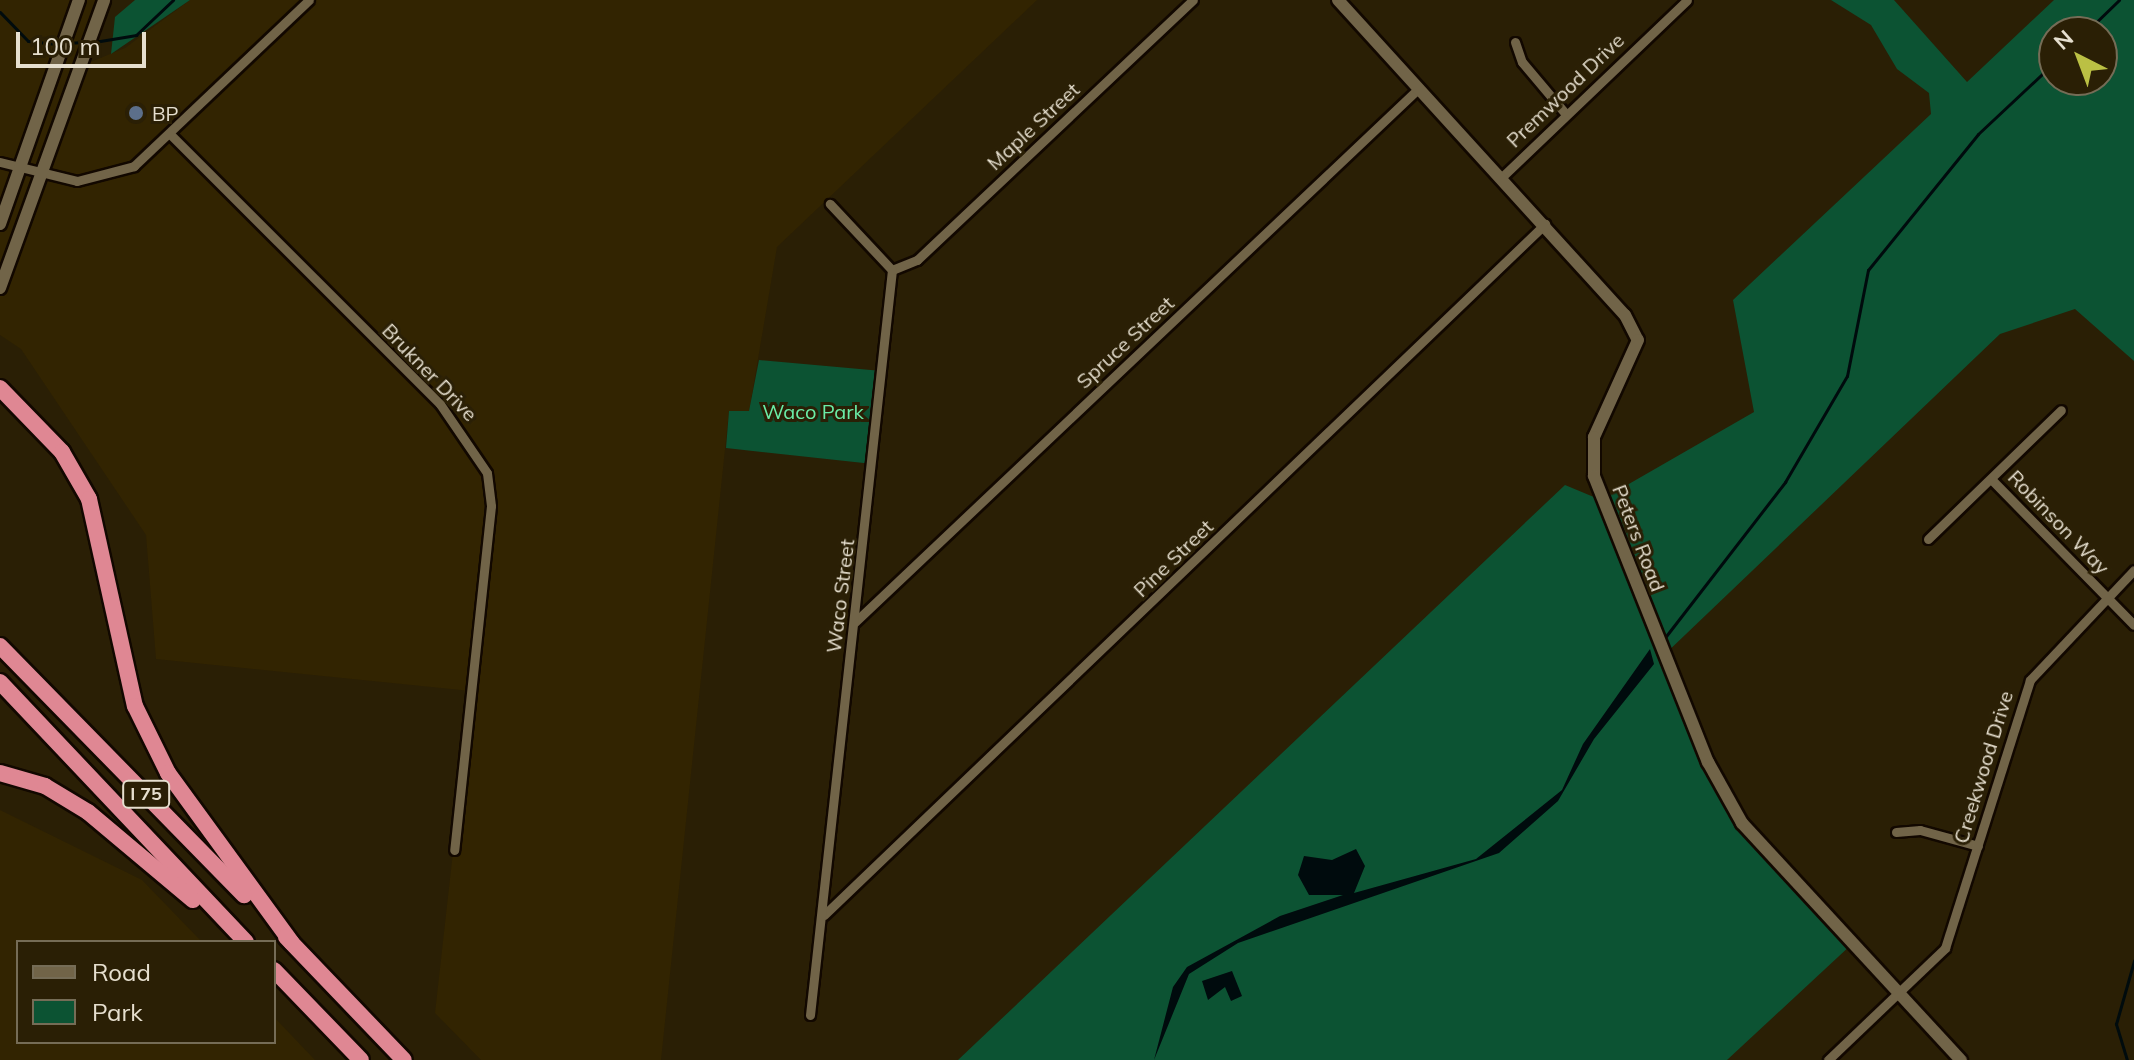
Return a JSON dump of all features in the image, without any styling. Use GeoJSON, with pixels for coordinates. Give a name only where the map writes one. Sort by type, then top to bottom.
{"type":"FeatureCollection","features":[{"type":"Feature","properties":{"kind":"highway"},"geometry":{"type":"LineString","coordinates":[[0,388],[62,452],[89,499],[135,706],[168,773],[292,943]]}},
{"type":"Feature","properties":{"kind":"highway","name":"I 75"},"geometry":{"type":"LineString","coordinates":[[0,646],[404,1060]]}},
{"type":"Feature","properties":{"kind":"highway","name":"I 75"},"geometry":{"type":"LineString","coordinates":[[0,682],[242,940]]}},
{"type":"Feature","properties":{"kind":"highway"},"geometry":{"type":"LineString","coordinates":[[0,773],[45,786],[88,812],[242,940]]}},
{"type":"Feature","properties":{"kind":"highway"},"geometry":{"type":"LineString","coordinates":[[276,972],[361,1060]]}},
{"type":"Feature","properties":{"kind":"street"},"geometry":{"type":"LineString","coordinates":[[0,224],[79,0]]}},
{"type":"Feature","properties":{"kind":"street"},"geometry":{"type":"LineString","coordinates":[[0,162],[45,178],[117,173],[171,135],[309,0]]}},
{"type":"Feature","properties":{"kind":"street","name":"Maple Street"},"geometry":{"type":"LineString","coordinates":[[892,270],[917,260],[1193,0]]}},
{"type":"Feature","properties":{"kind":"street","name":"Peters Road"},"geometry":{"type":"LineString","coordinates":[[1338,0],[1504,175],[1625,315],[1638,340],[1598,425],[1592,455],[1601,500],[1663,656],[1742,823],[1961,1060]]}},
{"type":"Feature","properties":{"kind":"street","name":"Premwood Drive"},"geometry":{"type":"LineString","coordinates":[[1504,175],[1565,113],[1687,0]]}},
{"type":"Feature","properties":{"kind":"street"},"geometry":{"type":"LineString","coordinates":[[0,288],[45,178],[102,5]]}},
{"type":"Feature","properties":{"kind":"street"},"geometry":{"type":"LineString","coordinates":[[1515,42],[1522,62],[1565,113]]}},
{"type":"Feature","properties":{"kind":"street","name":"Spruce Street"},"geometry":{"type":"LineString","coordinates":[[855,622],[1419,88]]}},
{"type":"Feature","properties":{"kind":"street","name":"Brukner Drive"},"geometry":{"type":"LineString","coordinates":[[171,135],[440,404],[487,473],[491,506],[454,850]]}},
{"type":"Feature","properties":{"kind":"street"},"geometry":{"type":"LineString","coordinates":[[830,204],[892,270]]}},
{"type":"Feature","properties":{"kind":"street","name":"Pine Street"},"geometry":{"type":"LineString","coordinates":[[824,915],[1545,224]]}},
{"type":"Feature","properties":{"kind":"street","name":"Waco Street"},"geometry":{"type":"LineString","coordinates":[[810,1015],[824,915],[892,270]]}},
{"type":"Feature","properties":{"kind":"street"},"geometry":{"type":"LineString","coordinates":[[1928,539],[2061,410]]}},
{"type":"Feature","properties":{"kind":"street","name":"Robinson Way"},"geometry":{"type":"LineString","coordinates":[[1991,479],[2134,625]]}},
{"type":"Feature","properties":{"kind":"street","name":"Creekwood Drive"},"geometry":{"type":"LineString","coordinates":[[1828,1060],[1950,939],[2030,680],[2134,570]]}},
{"type":"Feature","properties":{"kind":"street"},"geometry":{"type":"LineString","coordinates":[[1896,832],[1920,830],[1978,846]]}},
{"type":"Feature","properties":{"kind":"shaded area"},"geometry":{"type":"Polygon","coordinates":[[[0,0],[104,0],[83,65],[125,48],[190,0],[1037,0],[777,247],[749,412],[729,411],[661,1060],[481,1060],[435,1013],[471,691],[156,659],[146,535],[21,349],[0,335],[0,0]]]}},
{"type":"Feature","properties":{"kind":"shaded area"},"geometry":{"type":"Polygon","coordinates":[[[1650,649],[1654,664],[1594,739],[1558,801],[1499,853],[1238,943],[1189,974],[1154,1060],[1173,987],[1187,967],[1280,916],[1343,895],[1309,895],[1298,875],[1304,856],[1332,860],[1356,849],[1365,866],[1354,893],[1476,859],[1562,790],[1583,744],[1650,649]]]}},
{"type":"Feature","properties":{"kind":"shaded area"},"geometry":{"type":"Polygon","coordinates":[[[0,810],[142,880],[200,940],[16,940],[16,1044],[276,1044],[276,1019],[315,1060],[0,1060],[0,810]]]}},
{"type":"Feature","properties":{"kind":"shaded area"},"geometry":{"type":"Polygon","coordinates":[[[1232,971],[1242,996],[1231,1001],[1225,987],[1208,1000],[1202,981],[1232,971]]]}},
{"type":"Feature","properties":{"kind":"green space"},"geometry":{"type":"Polygon","coordinates":[[[135,0],[190,0],[111,54],[115,17],[135,0]]]}},
{"type":"Feature","properties":{"kind":"green space"},"geometry":{"type":"Polygon","coordinates":[[[1831,0],[1894,0],[1967,82],[2054,0],[2134,0],[2134,361],[2075,309],[2000,334],[1663,656],[1742,823],[1852,944],[1727,1060],[958,1060],[1565,485],[1601,500],[1754,412],[1733,300],[1931,114],[1929,93],[1897,69],[1871,25],[1831,0]]]}},
{"type":"Feature","properties":{"kind":"green space","name":"Waco Park"},"geometry":{"type":"Polygon","coordinates":[[[759,360],[882,371],[873,464],[726,448],[729,411],[749,411],[759,360]]]}},
{"type":"Feature","properties":{"kind":"waterway"},"geometry":{"type":"LineString","coordinates":[[94,42],[136,35],[173,0]]}},
{"type":"Feature","properties":{"kind":"waterway"},"geometry":{"type":"LineString","coordinates":[[2102,16],[2119,0]]}},
{"type":"Feature","properties":{"kind":"waterway"},"geometry":{"type":"LineString","coordinates":[[0,12],[28,41],[59,44]]}},
{"type":"Feature","properties":{"kind":"waterway"},"geometry":{"type":"LineString","coordinates":[[67,43],[83,42]]}},
{"type":"Feature","properties":{"kind":"waterway"},"geometry":{"type":"LineString","coordinates":[[1663,640],[1785,482],[1847,376],[1868,270],[1978,134],[2038,78]]}},
{"type":"Feature","properties":{"kind":"waterway"},"geometry":{"type":"LineString","coordinates":[[2127,1060],[2116,1024],[2134,961]]}},
{"type":"Feature","properties":{"kind":"place","name":"BP"},"geometry":{"type":"Point","coordinates":[136,113]}}]}
